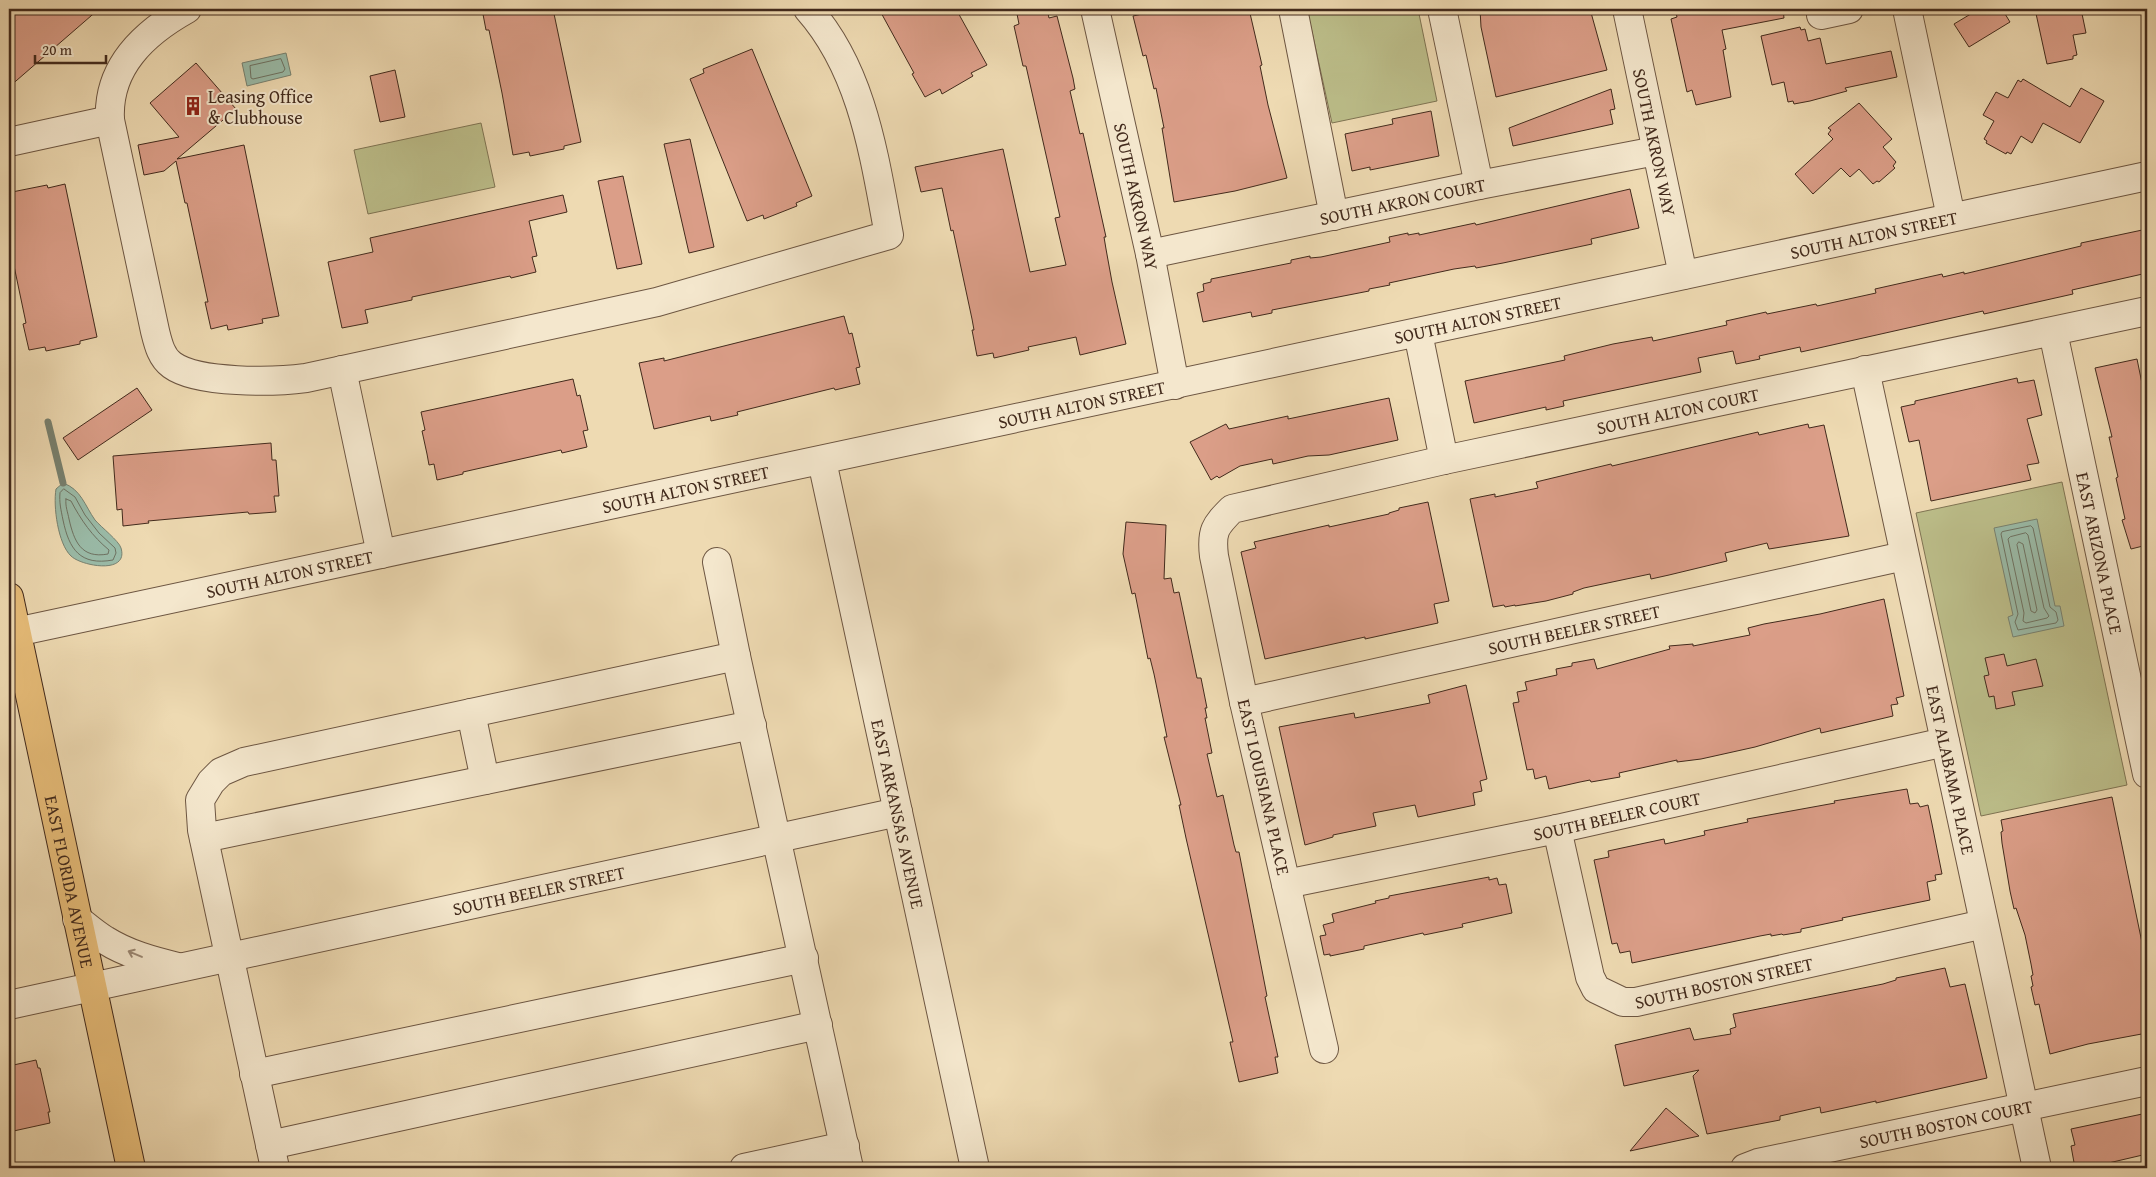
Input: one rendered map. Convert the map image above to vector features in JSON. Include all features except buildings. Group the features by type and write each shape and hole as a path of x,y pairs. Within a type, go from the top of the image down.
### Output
{"main road":[{"name":"EAST FLORIDA AVENUE","path":"9,596 11,634 77,919 131,1168"}],"street":[{"path":"187,9 157,29 129,56 112,88 110,120 155,331 165,359 173,366 186,372 210,377 254,381 289,380 342,370 657,302 889,235 875,160 864,116 853,83 828,34 808,9"},
{"name":"SOUTH AKRON WAY","path":"1095,9 1150,254 1175,385"},
{"path":"1293,9 1334,216"},
{"path":"1442,9 1479,185"},
{"name":"SOUTH AKRON WAY","path":"1628,9 1683,275"},
{"path":"1821,15 1849,9"},
{"path":"1907,9 1951,217"},
{"path":"9,142 110,120"},
{"name":"SOUTH AKRON COURT","path":"1150,254 1479,185 1656,151"},
{"name":"SOUTH ALTON STREET","path":"11,634 2147,176"},
{"name":"SOUTH ALTON COURT","path":"1216,525 1232,508 1444,460 2147,311"},
{"name":"EAST ARIZONA PLACE","path":"2053,332 2147,774"},
{"path":"1418,333 1444,460"},
{"path":"342,370 381,554"},
{"name":"EAST ALABAMA PLACE","path":"1865,370 2037,1168"},
{"name":"EAST ARKANSAS AVENUE","path":"822,460 975,1168"},
{"name":"EAST LOUISIANA PLACE","path":"1216,525 1212,539 1214,556 1244,702 1324,1049"},
{"name":"SOUTH BEELER STREET","path":"1244,702 1904,556"},
{"path":"717,562 736,656 778,838 847,1157 744,1168"},
{"path":"736,656 244,762 221,772 210,782 200,800 204,838 272,1157 818,1025"},
{"path":"471,713 485,780"},
{"path":"204,838 752,725"},
{"name":"SOUTH BEELER COURT","path":"1286,884 1556,828 1945,742"},
{"name":"SOUTH BEELER STREET","path":"9,1005 898,812"},
{"name":"SOUTH BOSTON STREET","path":"1556,828 1590,977 1596,989 1623,1002 1636,1002 1984,924"},
{"name":"SOUTH BEELER STREET","path":"77,919 105,940 126,950 148,960 182,968"},
{"path":"254,1074 804,958"},
{"name":"SOUTH BOSTON COURT","path":"1745,1168 1758,1163 2147,1081"}],"green space":[{"path":"1307,9 1418,9 1437,101 1332,123"},
{"path":"481,123 495,187 368,214 354,150"},
{"path":"2062,482 2127,785 1981,816 1916,513"}],"water":[{"path":"286,53 291,75 247,86 242,63"},
{"path":"63,483 74,489 82,498 95,520 120,545 122,557 118,562 103,566 84,563 76,560 66,550 60,534 55,505 56,489"},
{"path":"2037,519 2055,606 2060,606 2064,626 2013,637 2008,617 2013,615 1994,528"}],"waterway":[{"path":"48,422 63,483"}],"place":[{"name":"Leasing Office & Clubhouse","path":"193,106"}]}
